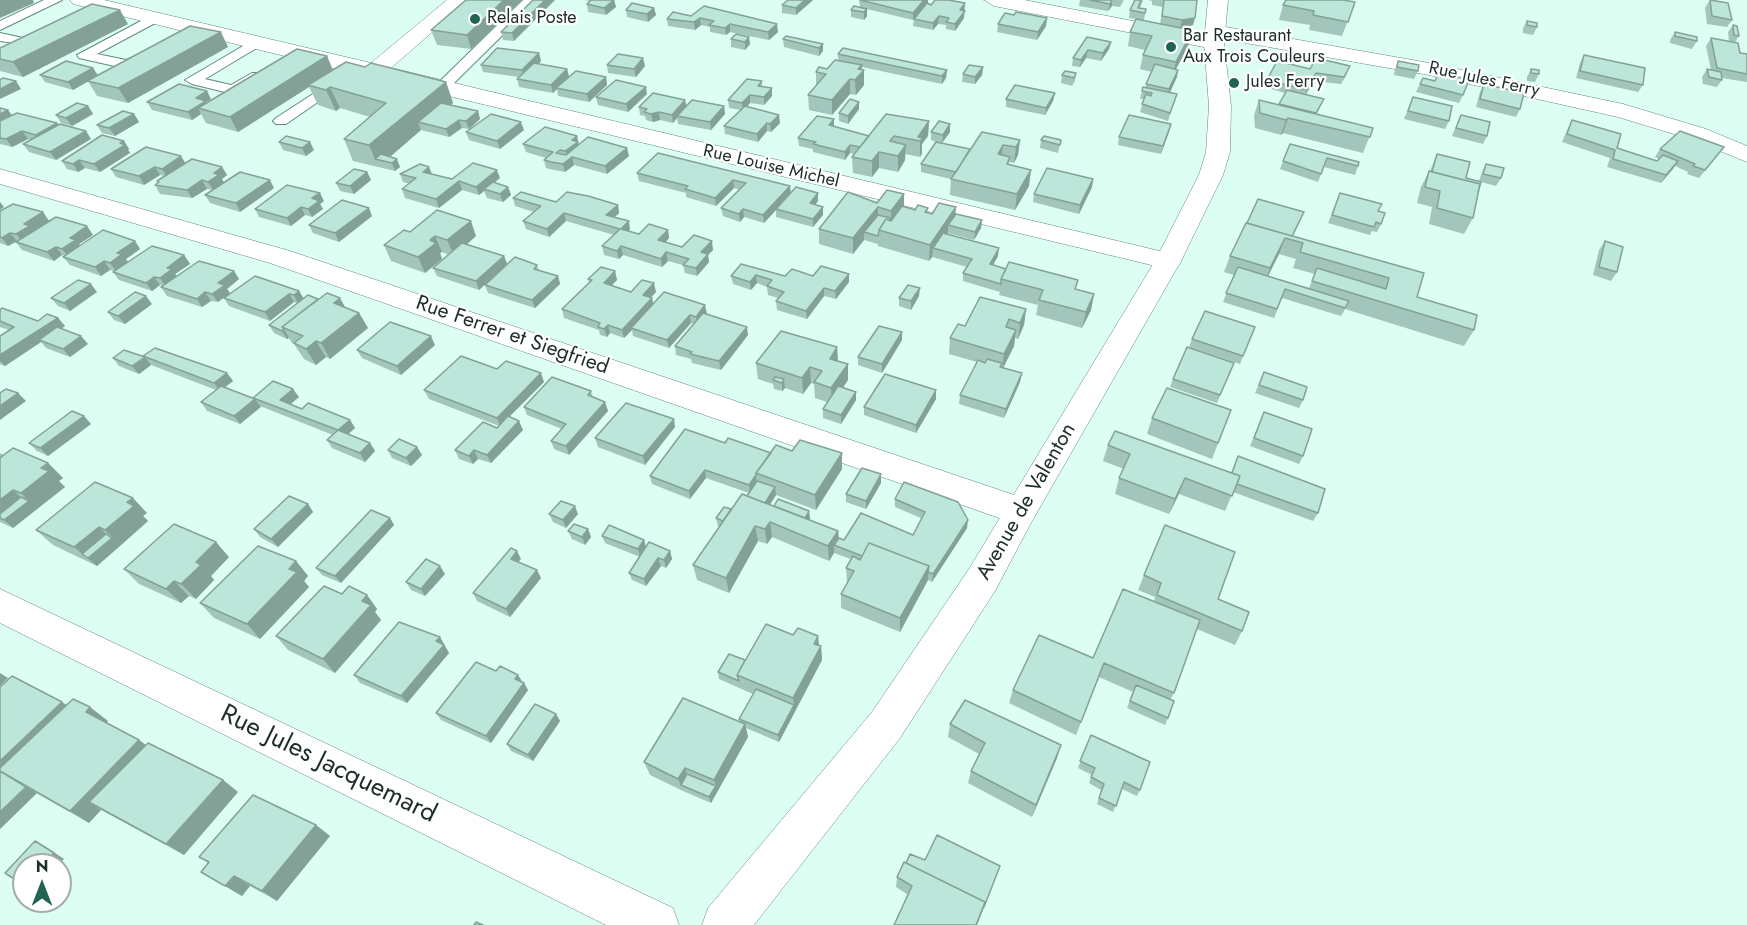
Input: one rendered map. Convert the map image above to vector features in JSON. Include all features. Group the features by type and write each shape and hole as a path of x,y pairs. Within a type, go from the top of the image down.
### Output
{"street":[{"path":"366,70 459,0"},
{"name":"Rue Jules Ferry","path":"994,0 1215,25 1429,69 1612,108 1698,134 1747,155"},
{"name":"Rue Louise Michel","path":"81,7 102,6 154,18 1168,261"},
{"name":"Avenue de Valenton","path":"725,925 886,725 982,580 1020,511 1168,261 1211,176 1218,152 1220,106 1215,25"},
{"name":"Rue Ferrer et Siegfried","path":"0,176 280,257 1020,511"},
{"name":"Rue Jules Jacquemard","path":"0,605 656,925"}],"lane":[{"path":"0,26 55,0"},
{"path":"440,88 531,0"},
{"path":"154,18 84,55 128,65 158,50"},
{"path":"0,37 24,42 53,29"},
{"path":"177,39 197,29"},
{"path":"255,43 192,80 233,90 295,53"},
{"path":"281,121 366,70"}],"building":[{"path":"466,0 504,0 467,35 431,30"},
{"path":"533,0 545,0 512,33 501,32"},
{"path":"591,0 614,0 604,8 587,4"},
{"path":"788,0 805,0 796,8 782,5"},
{"path":"860,0 924,0 913,13"},
{"path":"935,0 965,3 960,10 965,11 955,24 946,22 949,18 939,16 933,23 914,19 927,3 931,5"},
{"path":"1090,0 1112,0 1110,4"},
{"path":"1135,0 1141,0 1138,8 1146,9 1145,13 1130,10"},
{"path":"1164,0 1197,0 1195,18 1182,20 1162,16"},
{"path":"1286,0 1355,2 1348,22 1313,15 1314,11 1283,5"},
{"path":"1710,0 1728,3 1732,20 1712,16"},
{"path":"632,3 654,8 647,14 626,10"},
{"path":"92,4 120,10 13,62 0,59 0,48"},
{"path":"704,6 777,24 768,32 730,24 725,28 709,25 714,21 700,18 694,22 667,19 673,12 691,16"},
{"path":"854,6 867,9 864,12 851,10"},
{"path":"1016,12 1047,18 1038,32 998,24 1005,13 1014,15"},
{"path":"1136,19 1186,29 1191,33 1176,62 1143,55 1152,36 1130,32"},
{"path":"1527,21 1537,23 1537,27 1527,25"},
{"path":"1733,25 1737,26 1739,36 1734,35"},
{"path":"190,26 221,32 118,88 87,81"},
{"path":"1675,32 1697,37 1697,41 1675,36"},
{"path":"736,34 749,37 745,42 731,39"},
{"path":"786,36 823,44 819,48 783,39"},
{"path":"1087,37 1111,42 1103,53 1088,50 1081,60 1073,58"},
{"path":"1711,38 1738,43 1740,53 1747,54 1747,74 1717,68"},
{"path":"497,48 539,53 522,70 481,65"},
{"path":"843,48 947,70 942,76 838,54"},
{"path":"297,49 327,56 230,117 198,108"},
{"path":"618,54 643,58 634,69 607,65"},
{"path":"1584,55 1645,68 1643,85 1580,71"},
{"path":"1316,58 1350,66 1344,77 1316,73 1307,90 1267,80 1277,61 1310,69"},
{"path":"835,60 862,65 858,69 864,70 855,80 850,79 832,100 808,95 826,74 816,72 819,67 827,69"},
{"path":"66,61 93,68 68,82 40,75"},
{"path":"1398,61 1419,65 1418,71 1397,67"},
{"path":"346,62 365,67 371,63 446,82 369,145 344,139 386,103 330,87 326,90 308,85"},
{"path":"534,63 567,69 551,85 517,79"},
{"path":"1155,64 1178,70 1169,89 1146,84"},
{"path":"969,65 983,67 975,77 963,74"},
{"path":"1531,69 1539,70 1539,74 1531,73"},
{"path":"1707,69 1721,72 1722,80 1709,77"},
{"path":"576,71 606,77 587,94 556,88"},
{"path":"1065,71 1076,73 1074,78 1062,75"},
{"path":"1439,72 1469,80 1463,95 1420,84 1423,78 1435,81"},
{"path":"3,78 16,81 0,89 0,80"},
{"path":"747,79 762,81 758,86 772,88 764,97 750,95 742,103 728,100"},
{"path":"616,80 646,87 626,104 596,97"},
{"path":"179,84 207,91 196,98 206,101 188,112 147,102"},
{"path":"1484,84 1524,93 1520,109 1480,99"},
{"path":"1015,85 1055,93 1046,108 1006,99"},
{"path":"1143,87 1177,94 1170,113 1142,104 1146,94 1151,96 1152,93 1142,91"},
{"path":"1287,90 1324,99 1316,113 1279,104"},
{"path":"653,93 685,100 672,115 644,112 647,109 639,107"},
{"path":"1413,97 1452,106 1449,121 1408,111"},
{"path":"850,99 859,102 848,116 839,113"},
{"path":"692,100 724,106 710,122 677,116"},
{"path":"1259,100 1373,128 1370,137 1288,118 1286,120 1260,113"},
{"path":"77,103 88,106 66,118 56,115"},
{"path":"441,103 478,111 466,121 459,120 446,129 418,122"},
{"path":"745,106 779,115 757,134 724,126"},
{"path":"0,108 8,110 0,114"},
{"path":"123,111 134,114 109,128 97,125"},
{"path":"17,113 57,123 36,135 22,131 6,139 0,138 0,121"},
{"path":"491,114 521,122 497,141 466,132"},
{"path":"886,114 929,121 918,137 923,138 920,141 894,136 890,141 906,145 898,156 879,152 872,161 852,157"},
{"path":"1129,115 1171,124 1163,146 1119,137"},
{"path":"1461,115 1490,122 1487,136 1456,128"},
{"path":"817,116 834,119 829,125 869,136 860,147 850,145 845,152 798,138"},
{"path":"1572,120 1621,134 1617,148 1657,161 1663,155 1678,161 1666,175 1613,159 1615,150 1567,134"},
{"path":"939,121 950,124 943,135 931,132"},
{"path":"60,124 86,131 50,152 23,144"},
{"path":"545,127 577,136 572,140 578,142 565,151 560,150 556,153 566,155 588,137 627,148 605,166 572,157 563,164 551,162 544,160 553,152 523,144"},
{"path":"1680,131 1724,147 1705,170 1693,166 1695,164 1660,149"},
{"path":"982,132 1020,140 1016,147 1003,145 998,154 1010,157 1007,164 1031,170 1017,194 951,179"},
{"path":"102,135 124,141 120,143 125,145 94,164 79,160 73,164 62,161"},
{"path":"286,136 310,142 302,148 279,142"},
{"path":"1044,136 1061,140 1060,145 1041,140"},
{"path":"936,142 970,149 956,172 921,164"},
{"path":"1290,144 1359,162 1358,166 1327,158 1321,174 1283,161"},
{"path":"146,147 181,156 162,169 155,167 139,176 111,169"},
{"path":"658,153 790,186 763,215 743,209 739,214 721,208 746,183 733,180 715,198 685,189 688,186 637,173"},
{"path":"381,154 397,159 392,163 375,159"},
{"path":"1437,154 1470,162 1466,178 1481,182 1478,192 1480,184 1432,172"},
{"path":"192,159 222,167 214,173 219,175 208,182 202,180 187,190 155,185 159,182 157,181"},
{"path":"473,163 497,170 476,187 459,181 436,199 402,189 416,178 400,174 420,164 429,167 423,172 452,179"},
{"path":"1486,164 1504,168 1501,178 1483,174"},
{"path":"1047,168 1093,179 1080,205 1034,194"},
{"path":"354,169 367,172 350,186 336,183"},
{"path":"1429,171 1480,184 1473,218 1437,208 1440,191 1425,187"},
{"path":"240,172 270,180 236,203 205,195"},
{"path":"493,182 508,187 500,194 484,189"},
{"path":"287,185 320,193 312,198 319,201 308,209 301,207 287,218 255,209"},
{"path":"796,187 818,193 810,203 823,207 813,219 776,209"},
{"path":"887,190 904,194 891,211 878,207 853,238 819,229 848,192 877,203"},
{"path":"521,192 556,202 567,192 618,205 606,215 629,221 621,229 639,234 649,224 668,230 658,240 682,247 694,235 712,241 701,252 708,254 696,268 683,265 689,259 666,252 661,259 621,246 617,251 602,246 620,229 564,213 547,229 523,221 541,206 513,198"},
{"path":"1340,193 1382,204 1378,211 1385,213 1381,224 1376,222 1374,227 1332,215"},
{"path":"1258,199 1304,212 1292,236 1247,223"},
{"path":"342,200 369,208 335,233 309,225"},
{"path":"939,203 956,207 930,245 879,230 886,219 891,221 902,206 915,210 918,205 928,208 925,212 932,214"},
{"path":"13,204 43,212 24,224 30,226 16,234 10,233 2,238 0,237 0,211"},
{"path":"437,210 471,221 447,240 435,236 430,240 436,243 418,257 384,245 404,230 410,232"},
{"path":"956,214 982,220 975,232 948,225"},
{"path":"878,215 891,218 886,219 878,236 864,232"},
{"path":"56,217 87,226 70,238 76,240 62,249 56,247 47,252 16,242"},
{"path":"1246,223 1424,273 1417,297 1477,315 1474,330 1312,281 1317,268 1386,289 1389,278 1300,252 1303,243 1285,238 1270,268 1230,256"},
{"path":"103,230 135,241 117,253 122,254 110,263 104,261 95,267 63,257"},
{"path":"943,233 999,248 990,264 1006,269 1001,284 963,273 972,259 933,248"},
{"path":"1605,241 1623,247 1617,272 1599,267"},
{"path":"462,243 504,256 476,281 433,268"},
{"path":"152,246 184,255 167,268 172,269 160,278 154,277 146,283 113,272"},
{"path":"515,257 537,265 534,269 558,276 532,300 485,285"},
{"path":"199,261 234,271 218,283 225,285 212,294 205,292 197,299 161,287"},
{"path":"1009,262 1078,280 1075,289 1094,294 1086,312 1039,300 1043,290 1001,279"},
{"path":"741,264 785,276 792,269 813,276 821,266 849,274 835,291 824,288 806,311 776,301 784,292 767,286 772,280 756,275 750,282 731,276"},
{"path":"601,267 615,271 604,283 631,292 642,280 654,283 643,295 652,298 622,330 608,325 604,329 598,327 600,323 562,309 592,280 588,279"},
{"path":"1238,267 1349,301 1345,308 1285,289 1277,309 1226,293"},
{"path":"255,276 299,291 294,295 289,294 265,312 224,298"},
{"path":"78,280 91,284 64,303 51,298"},
{"path":"908,285 920,288 911,301 899,298"},
{"path":"135,292 146,296 118,316 108,312"},
{"path":"664,292 705,305 696,317 690,315 667,340 631,328"},
{"path":"327,293 340,298 334,303 359,313 321,343 316,341 306,349 294,343 303,336 282,327"},
{"path":"308,295 318,299 282,327 284,329 282,331 269,325"},
{"path":"980,297 1026,309 1020,323 1009,319 1006,327 1016,330 1004,354 950,338 958,324 965,326"},
{"path":"2,308 38,321 47,314 58,318 0,355 0,336 14,327 0,321"},
{"path":"1205,311 1255,327 1243,356 1192,339"},
{"path":"703,313 747,327 719,361 690,354 692,352 675,346"},
{"path":"390,322 431,336 397,366 357,350"},
{"path":"879,326 902,332 882,364 858,357"},
{"path":"57,327 81,336 63,349 39,340"},
{"path":"781,331 837,347 830,359 848,364 831,388 814,382 822,371 810,367 802,378 756,363"},
{"path":"1187,347 1234,363 1220,395 1173,379"},
{"path":"155,348 227,373 214,383 143,356"},
{"path":"124,350 145,357 132,366 113,358"},
{"path":"461,356 497,369 506,361 541,373 497,418 424,390"},
{"path":"987,359 1002,363 1000,367 1022,373 1006,409 960,395 978,360 985,363"},
{"path":"1264,372 1307,387 1303,400 1259,385"},
{"path":"885,374 936,390 916,425 864,407"},
{"path":"552,377 591,391 588,395 605,402 566,446 551,441 566,424 524,407"},
{"path":"775,377 784,379 782,383 773,380"},
{"path":"273,381 293,389 280,400 302,409 308,403 350,420 338,430 253,398"},
{"path":"221,386 255,399 234,416 201,402"},
{"path":"838,386 856,392 841,415 823,409"},
{"path":"1167,388 1231,410 1218,443 1152,418"},
{"path":"6,389 18,393 0,406 0,393"},
{"path":"626,403 674,419 643,456 595,438"},
{"path":"72,411 84,416 40,448 29,443"},
{"path":"1264,412 1312,429 1303,456 1254,438"},
{"path":"508,416 519,421 487,455 474,450 469,456 455,450 483,422 497,428"},
{"path":"685,429 725,443 728,438 771,453 749,485 705,470 689,491 650,476"},
{"path":"338,430 370,443 360,453 327,440"},
{"path":"1115,431 1240,476 1232,496 1185,478 1175,499 1119,478 1130,454 1108,445"},
{"path":"399,439 417,447 406,458 388,450"},
{"path":"800,440 842,453 815,495 756,473 776,445 792,451"},
{"path":"13,448 48,463 41,468 49,471 21,493 13,490 0,500 0,458"},
{"path":"1238,456 1325,489 1318,513 1237,484 1240,476 1232,473"},
{"path":"862,468 881,474 866,501 846,494"},
{"path":"757,481 775,487 765,503 747,496"},
{"path":"95,482 133,498 127,502 134,506 105,530 99,527 74,547 36,530"},
{"path":"904,482 958,502 968,520 933,574 928,572 929,566 869,543 862,556 834,545 839,538 844,540 861,513 913,535 925,512 895,499"},
{"path":"742,494 838,531 828,546 770,522 765,529 755,526 726,578 693,565"},
{"path":"289,496 308,504 271,539 254,529"},
{"path":"21,497 29,501 4,520 0,518 0,514"},
{"path":"778,499 809,511 805,518 774,506"},
{"path":"561,501 575,506 563,520 549,514"},
{"path":"724,507 731,509 723,521 716,518"},
{"path":"371,510 390,518 335,576 316,568"},
{"path":"174,524 216,542 196,562 201,565 181,584 174,581 166,589 124,569"},
{"path":"574,524 588,529 582,537 568,531"},
{"path":"609,525 644,540 638,549 602,536"},
{"path":"1165,525 1235,552 1218,599 1249,612 1242,631 1157,595 1161,583 1144,575"},
{"path":"106,534 112,538 88,558 82,554"},
{"path":"649,542 670,551 664,560 658,558 644,579 629,573"},
{"path":"869,543 929,566 900,618 841,594 854,571 846,568 853,556 860,560"},
{"path":"258,546 296,561 289,569 297,572 247,624 200,603"},
{"path":"511,548 517,551 511,559 537,570 506,609 473,593"},
{"path":"426,559 440,566 421,589 406,582"},
{"path":"324,586 342,594 349,586 367,595 362,601 371,605 323,659 276,636"},
{"path":"1123,589 1200,620 1174,693 1104,663 1081,722 1013,690 1039,635 1093,658"},
{"path":"399,622 440,637 436,641 444,645 401,696 354,675"},
{"path":"766,624 793,635 798,628 818,636 814,644 821,646 793,698 737,675"},
{"path":"729,654 745,660 737,675 739,681 718,672"},
{"path":"476,662 496,671 500,666 518,675 515,679 524,683 486,736 436,713"},
{"path":"12,676 62,702 0,761 0,687"},
{"path":"1136,685 1174,701 1168,718 1130,701"},
{"path":"756,689 794,705 778,735 739,719"},
{"path":"683,698 745,724 714,780 685,768 678,779 644,762"},
{"path":"73,699 90,707 86,712 139,740 70,811 0,771 0,768"},
{"path":"965,700 1061,745 1036,805 971,771 985,743 950,724"},
{"path":"535,704 556,714 528,755 507,744"},
{"path":"1091,735 1150,762 1140,790 1124,782 1116,806 1099,798 1104,784 1091,777 1095,768 1080,761"},
{"path":"148,743 223,780 166,844 89,802"},
{"path":"0,771 26,787 0,812"},
{"path":"687,774 716,786 709,797 681,785"},
{"path":"253,795 316,825 262,891 234,876 225,886 201,872 209,862 199,857"},
{"path":"937,835 1000,866 984,907 985,902 906,863 910,854 925,860"},
{"path":"35,841 54,853 24,853"},
{"path":"904,862 985,902 976,925 894,925 912,886 897,877"},
{"path":"12,866 12,878 5,873"}],"place":[{"name":"Relais Poste","path":"475,19"},
{"name":"Bar Restaurant Aux Trois Couleurs","path":"1171,47"},
{"name":"Jules Ferry","path":"1234,83"}]}
